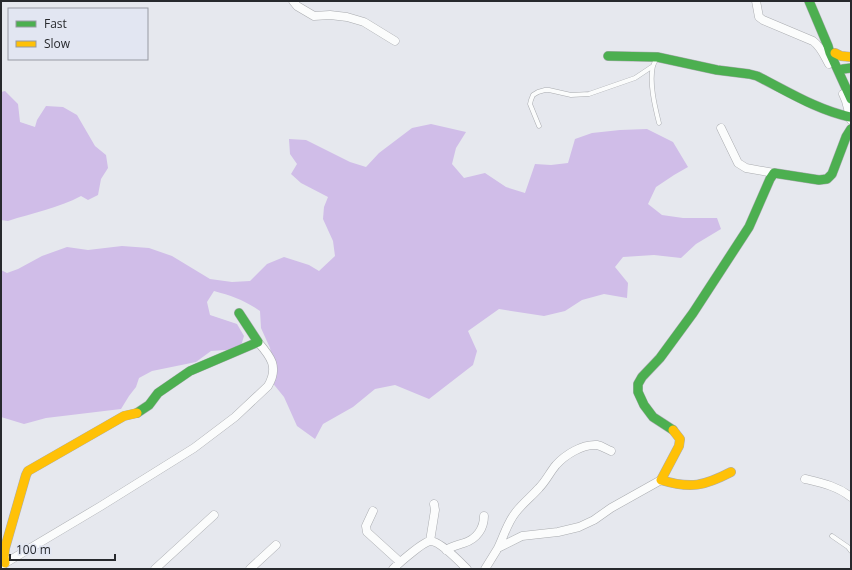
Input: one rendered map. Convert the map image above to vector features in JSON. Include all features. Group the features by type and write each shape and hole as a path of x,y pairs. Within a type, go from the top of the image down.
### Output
{"street":[{"path":"293,1 297,6 314,16 330,15 347,17 364,22 395,41"},
{"path":"756,1 759,17 763,20 813,41 820,46 846,101 851,119"},
{"path":"809,1 851,99"},
{"path":"833,55 851,58"},
{"path":"833,55 845,68"},
{"path":"608,56 657,57 717,70 757,76 818,107 851,119"},
{"path":"851,58 845,62 845,68 851,86"},
{"path":"721,128 738,163 746,168 819,180 826,180 830,178 846,137 851,129"},
{"path":"498,548 522,536 558,532 578,527 594,520 611,508 661,480 680,446 680,439 674,431 653,416 644,405 638,392 638,384 642,377 660,358 693,313 749,227 774,173"},
{"path":"3,564 101,506 194,448 235,417 268,386 273,372 273,364 270,357 238,313"},
{"path":"3,564 5,548 28,471 124,416 141,410 149,405 158,393 190,371 258,342"},
{"path":"485,569 498,548 507,527 516,512 540,487 561,459 587,446 599,446 611,451"},
{"path":"661,480 687,486 713,482 731,472"},
{"path":"805,479 827,484 845,492 851,497"},
{"path":"430,541 434,504"},
{"path":"373,511 366,526 367,532 400,562"},
{"path":"155,569 214,515"},
{"path":"446,550 474,538 484,522 484,516"},
{"path":"393,569 400,562 430,541 436,542 467,569"},
{"path":"250,569 276,545"}],"lane":[{"path":"657,57 653,66 652,79 658,123"},
{"path":"539,126 530,104 533,95 538,92 549,90 571,94 589,94 635,78 653,66"},
{"path":"832,536 848,547 851,551"}],"shaded area":[{"path":"5,91 18,104 20,122 35,127 37,120 46,106 63,107 77,115 95,146 106,155 108,168 101,179 98,195 88,200 81,196 64,204 45,210 8,221 1,220 1,92"},
{"path":"431,124 466,132 456,148 452,164 464,178 485,173 506,187 525,193 535,164 551,165 568,163 575,139 592,133 647,129 673,142 688,167 656,187 648,204 662,215 683,218 717,218 721,229 696,244 681,258 654,255 623,257 615,267 628,283 627,298 604,294 582,300 565,311 544,316 499,309 468,331 477,351 473,365 429,399 395,385 375,389 353,407 323,424 315,439 297,426 284,397 271,381 273,363 270,348 261,328 260,311 238,299 214,291 207,302 210,315 237,324 244,336 240,349 211,351 196,362 152,371 139,378 136,387 121,409 46,418 24,424 1,417 1,270 7,273 18,269 42,256 67,247 88,250 122,246 149,248 172,256 210,279 232,282 250,281 267,264 284,257 309,265 319,271 335,256 333,241 323,219 324,207 328,197 301,183 291,174 297,164 290,154 289,139 306,140 350,162 366,167 379,153 412,128"}],"traffic: fast":[{"path":"809,1 851,99"},
{"path":"608,56 657,57 717,70 757,76 814,105 850,117"},
{"path":"843,69 851,68"},
{"path":"673,430 653,417 644,405 638,392 638,384 642,377 660,358 693,313 749,227 774,173 819,180 827,179 832,174 846,137 851,129"},
{"path":"137,413 149,405 158,393 190,371 258,342 239,313"}],"traffic: slow":[{"path":"835,53 841,56 851,57"},
{"path":"5,563 5,548 28,471 124,416 137,413"},
{"path":"673,430 680,439 679,446 661,480 681,485 697,485 731,472"}]}
